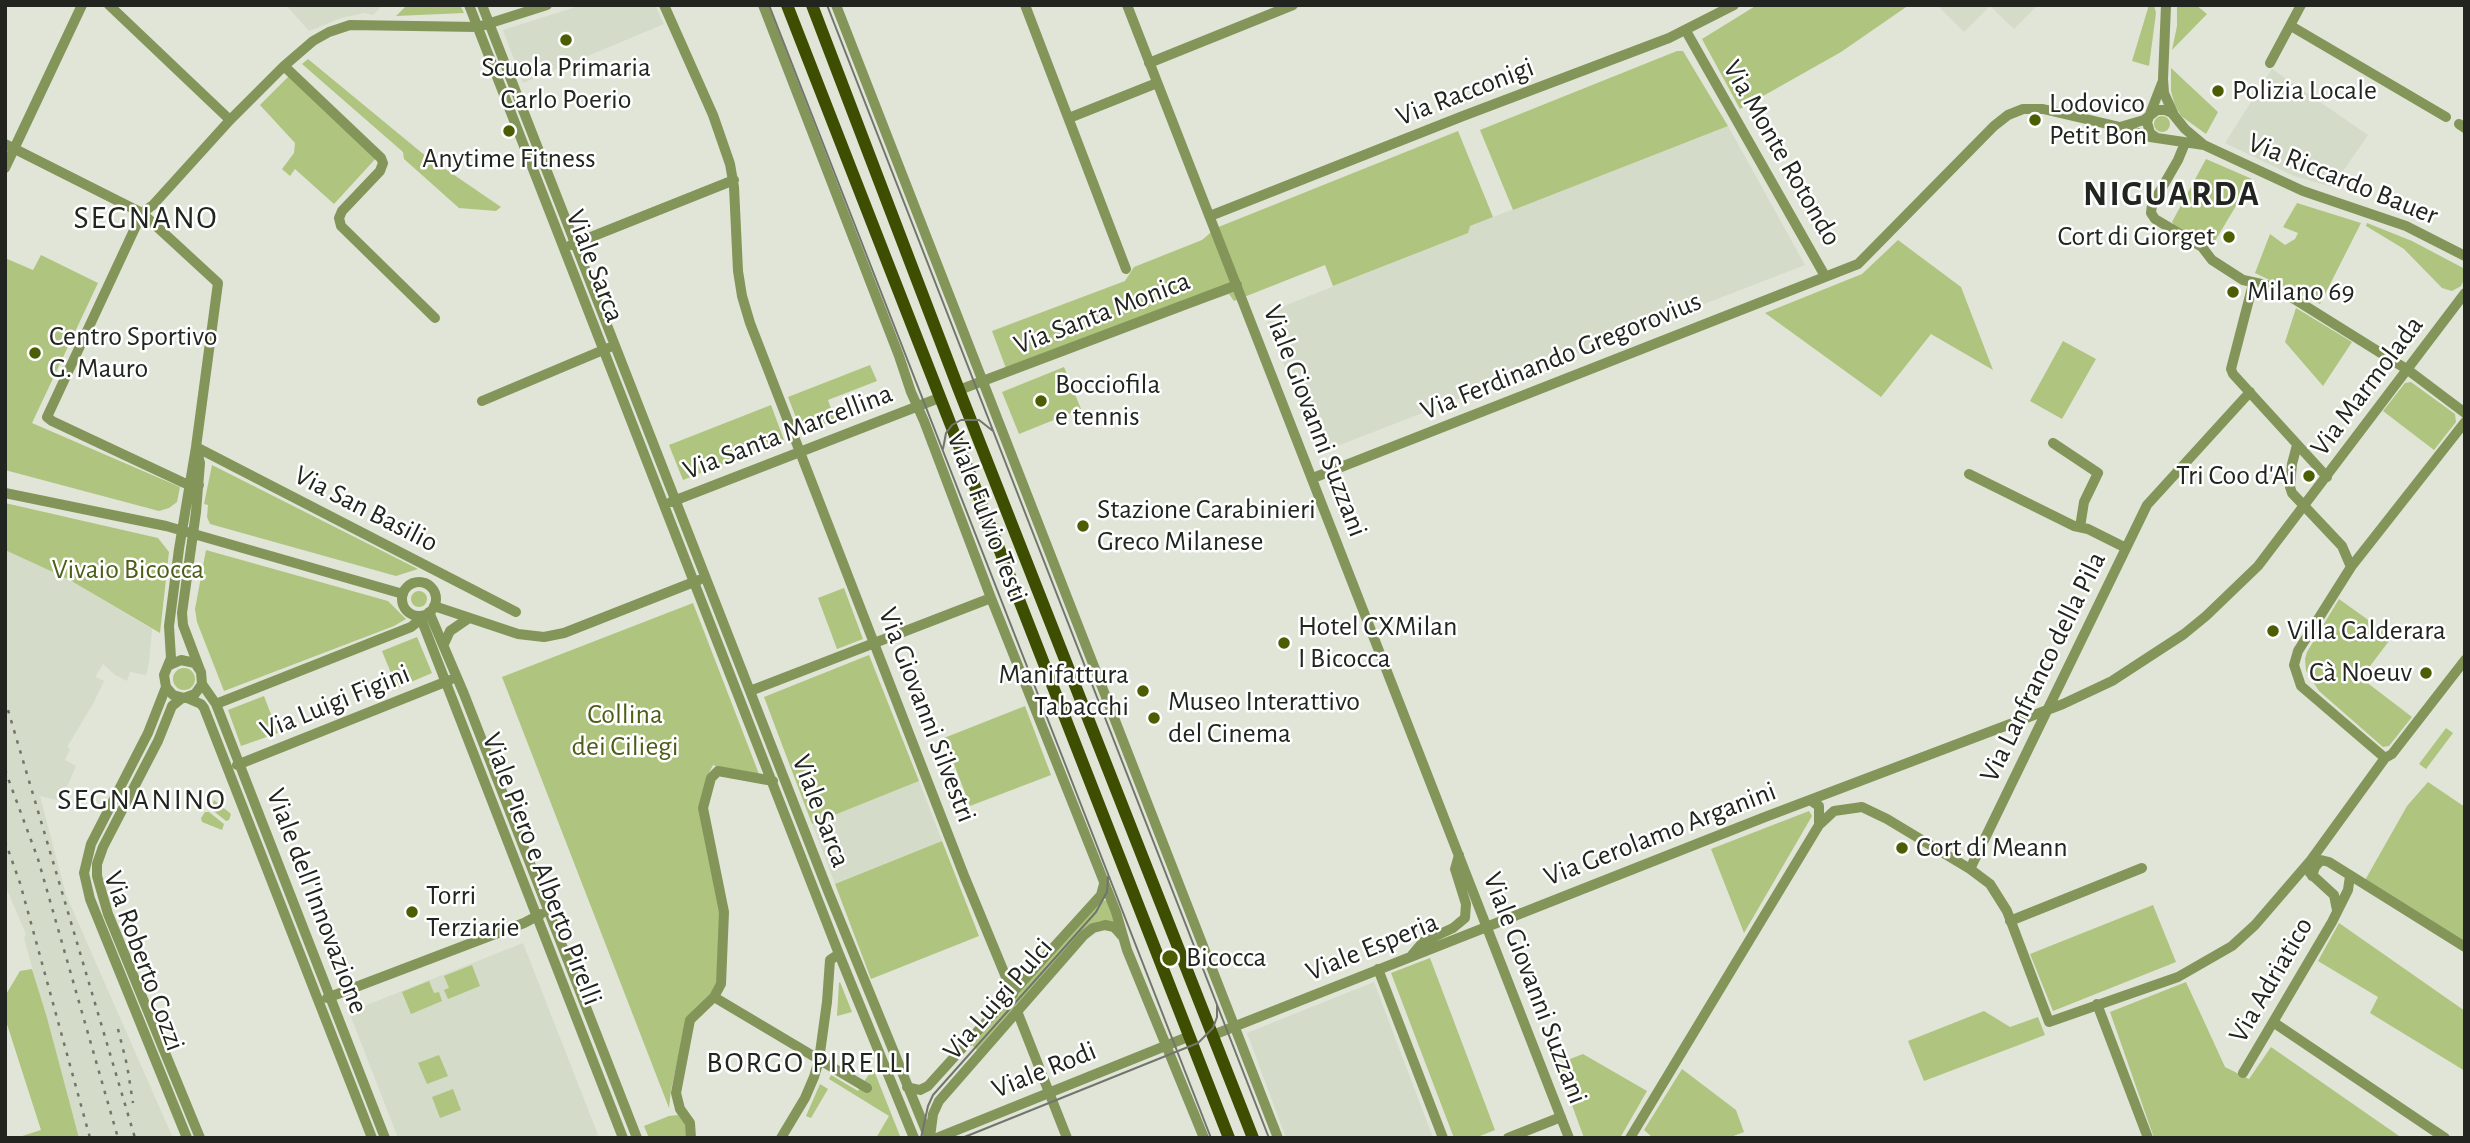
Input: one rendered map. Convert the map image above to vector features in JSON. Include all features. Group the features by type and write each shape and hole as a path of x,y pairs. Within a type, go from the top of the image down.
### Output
{"main road":[{"name":"Viale Fulvio Testi","path":"787,5 1229,1138"},
{"name":"Viale Fulvio Testi","path":"812,5 959,390 1253,1138"},
{"path":"939,398 959,390"},
{"path":"1190,1036 1213,1035"}],"street":[{"path":"5,168 10,146 82,5"},
{"path":"109,5 230,120"},
{"name":"Viale Sarca","path":"469,5 839,954 914,1138"},
{"name":"Viale Sarca","path":"482,5 837,914 930,1138"},
{"path":"194,485 52,421 47,416 142,213 153,205 230,120 284,66 328,32 350,25 478,27 547,5"},
{"name":"Via Giovanni Silvestri","path":"664,5 725,146 733,180 742,296 753,331 965,878 1013,994"},
{"name":"Viale Fulvio Testi","path":"763,5 917,407 1116,912 1124,939 1204,1138"},
{"name":"Viale Fulvio Testi","path":"836,5 1278,1138"},
{"path":"1025,5 1126,269"},
{"name":"Viale Giovanni Suzzani","path":"1127,5 1569,1138"},
{"path":"1149,62 1293,5"},
{"name":"Via Racconigi","path":"1210,216 1686,31 1734,5"},
{"path":"2166,5 2164,93 2175,116 2185,129 2204,145"},
{"path":"2270,63 2301,5"},
{"path":"2291,26 2446,117"},
{"name":"Via Monte Rotondo","path":"1686,31 1825,276 1863,260 1989,131 2008,115 2022,109 2037,108 2160,139 2204,145"},
{"path":"284,66 379,154 383,163 380,171 342,211 339,218 341,226 435,318"},
{"path":"2163,79 2148,129 2160,139 2170,137 2175,131 2175,116"},
{"path":"1069,118 1157,83"},
{"path":"2120,127 2144,120 2162,109 2175,116"},
{"path":"2185,143 2151,209 2153,216 2202,247 2214,262 2253,284 2274,287 2408,370 2465,413"},
{"name":"Via Riccardo Bauer","path":"2204,145 2303,191 2406,226 2465,256"},
{"path":"10,146 142,213"},
{"path":"564,248 733,180"},
{"name":"Via Roberto Cozzi","path":"142,213 218,284 196,447 194,534 183,608 183,625 201,670 202,684 197,692 172,706 158,741 103,847 97,864 97,876 108,914 200,1138"},
{"name":"Via Ferdinando Gregorovius","path":"1313,478 1825,276"},
{"path":"2253,284 2231,369 2327,477"},
{"name":"Via Santa Monica","path":"959,390 1237,285"},
{"name":"Via Marmolada","path":"2305,505 2465,293"},
{"path":"482,401 615,345"},
{"name":"Via Lanfranco della Pila","path":"1970,869 2147,505 2250,392"},
{"name":"Via Santa Marcellina","path":"676,500 939,398"},
{"path":"2385,758 2301,686 2294,665 2298,651 2351,567 2465,422"},
{"path":"2053,443 2098,473 2084,502 2080,527"},
{"path":"2297,445 2290,487 2292,493 2342,546 2351,567"},
{"name":"Via San Basilio","path":"196,447 516,612"},
{"path":"1969,474 2074,526 2126,548"},
{"name":"Via Roberto Cozzi","path":"187,1138 92,905 85,873 91,844 148,733 166,687 164,675 170,665 169,626 181,530 194,485"},
{"path":"5,493 181,530 403,594"},
{"path":"664,505 676,500"},
{"name":"Via Gerolamo Arganini","path":"1487,926 2112,681 2199,622 2258,566 2305,505"},
{"path":"216,704 411,627 425,613 469,618 524,636 544,638 564,633 706,578"},
{"name":"Viale Piero e Alberto Pirelli","path":"623,1138 445,682 425,613 435,594 427,585 412,584 403,594 405,608 425,613 444,644 634,1137"},
{"path":"750,691 991,597"},
{"path":"444,644 450,631 469,618"},
{"path":"169,626 183,625"},
{"path":"170,665 178,660 188,660 201,670"},
{"path":"1630,1138 1819,825 1834,811 1857,806 1887,819 1990,884 1999,896 2010,921 2049,1023 2178,977 2216,957 2255,925 2311,860 2385,758 2392,754 2465,660"},
{"name":"Via Luigi Figini","path":"229,768 457,677"},
{"name":"Viale dell'Innovazione","path":"202,684 216,704 385,1138"},
{"path":"166,687 173,695 184,698"},
{"name":"Viale dell'Innovazione","path":"184,698 201,704 204,708 372,1138"},
{"path":"691,1138 690,1123 680,1109 676,1093 690,1021 714,998 721,984 724,912 703,810 711,778 720,771 772,781"},
{"path":"1852,784 1857,806"},
{"name":"Via Gerolamo Arganini","path":"1810,800 1819,806 1819,825"},
{"path":"2323,844 2329,862 2465,947"},
{"name":"Viale Giovanni Suzzani","path":"1411,956 1423,942 1457,925 1466,914 1466,904 1455,869 1459,855"},
{"name":"Via Adriatico","path":"2311,860 2309,870 2312,876 2334,895 2339,897 2348,890"},
{"name":"Via Adriatico","path":"2312,876 2321,860 2329,862"},
{"path":"2010,921 2141,868"},
{"name":"Via Adriatico","path":"2297,877 2305,874 2312,876"},
{"name":"Via Adriatico","path":"2243,1073 2348,890 2350,876"},
{"name":"Via Luigi Pulci","path":"907,1087 918,1090 927,1087 1101,895 1104,883"},
{"path":"2348,890 2362,884"},
{"name":"Via Adriatico","path":"2334,895 2337,910"},
{"path":"319,1001 524,923 548,911"},
{"name":"Via Luigi Pulci","path":"930,1138 933,1114 939,1101 1090,930 1105,925 1111,926 1124,939"},
{"name":"Viale Esperia","path":"1235,1026 1487,926"},
{"path":"781,1138 805,1098 819,1060 830,960 839,954"},
{"path":"1378,969 1443,1138"},
{"path":"714,998 867,1088"},
{"path":"2097,1004 2148,1138"},
{"path":"1017,1011 1067,1138"},
{"path":"2273,1022 2445,1138"},
{"path":"1213,1035 1235,1026"},
{"path":"1168,1045 1190,1036"},
{"name":"Viale Rodi","path":"937,1138 1168,1045"},
{"path":"1508,1138 1561,1117"}],"shaded area":[{"path":"286,5 383,5 373,15 365,13 341,18 309,31"},
{"name":"Scuola Primaria Carlo Poerio","path":"582,5 655,5 664,24 523,83 503,30"},
{"path":"1937,5 2038,5 2014,29 1990,6 1964,32"},
{"path":"2272,69 2368,135 2332,187 2294,176 2225,143"},
{"path":"1728,126 1805,265 1319,453 1264,314 1467,233 1470,226"},
{"path":"5,550 68,579 152,629 146,675 130,672 127,681 103,664 95,677 104,681 67,747 70,749 65,760 76,766 61,801 40,796 66,895 173,1138 79,1138 24,938 26,934 5,885"},
{"path":"919,781 942,841 835,884 812,824"},
{"path":"523,943 598,1135 591,1138 398,1138 349,1012"},
{"path":"1374,982 1433,1138 1286,1138 1247,1033"}],"green space":[{"path":"407,5 460,5 464,13 396,16"},
{"path":"1757,5 1909,5 1841,52 1740,109 1702,39"},
{"path":"2149,5 2154,5 2156,13 2149,66 2132,61"},
{"path":"2177,5 2196,5 2207,14 2172,50 2177,26"},
{"path":"1677,51 1683,51 1728,126 1513,210 1480,130"},
{"path":"308,59 422,153 501,207 496,211 459,208 404,159 403,152 302,64"},
{"path":"2171,68 2218,112 2206,134 2181,116 2175,105 2171,91"},
{"path":"290,75 378,156 334,204 295,169 290,176 282,169 294,153 295,143 260,105"},
{"path":"2162,116 2168,118 2168,130 2162,132 2156,130 2154,124 2156,118"},
{"path":"1458,131 1493,217 1470,226 1468,233 1333,286 1325,265 1234,301 1229,294 1007,371 992,331 1125,281 1134,267 1202,240 1216,228"},
{"path":"2206,159 2252,179 2212,246 2176,228 2172,222"},
{"path":"2297,203 2361,223 2320,304 2255,273 2270,234 2285,245 2295,239 2298,233 2283,227"},
{"path":"2367,223 2412,241 2465,269 2461,286 2452,291 2442,288 2404,249 2366,226"},
{"path":"1898,240 1961,287 1993,370 1931,334 1881,397 1765,313 1862,274"},
{"name":"Centro Sportivo G. Mauro","path":"41,255 98,283 32,423 180,487 177,502 169,508 159,511 5,470 5,258 33,270"},
{"path":"2296,308 2352,342 2323,386 2285,342"},
{"path":"2063,341 2096,359 2062,419 2030,401"},
{"path":"870,365 877,381 828,400 835,420 802,433 788,397"},
{"name":"Bocciofila e tennis","path":"1064,367 1081,409 1019,434 1002,392"},
{"path":"2411,382 2455,414 2456,422 2434,450 2383,411 2405,383"},
{"path":"771,405 784,440 683,480 669,445"},
{"path":"212,465 418,569 396,576 210,524 207,517 208,505 204,504"},
{"name":"Vivaio Bicocca","path":"5,503 158,538 169,552 160,633 68,579 5,550"},
{"path":"206,550 388,601 406,619 224,691 197,622 195,609"},
{"path":"844,588 863,639 837,649 818,598"},
{"path":"416,591 422,591 427,599 425,605 416,607 411,602 411,596"},
{"path":"2339,599 2392,637 2361,678 2412,717 2389,746 2383,747 2319,691 2306,671 2307,652"},
{"name":"Collina dei Ciliegi","path":"693,603 759,774 713,765 709,773 700,811 719,901 720,946 716,989 687,1018 669,1108 502,677"},
{"path":"417,637 432,673 397,688 382,651"},
{"path":"869,655 919,781 812,824 764,697"},
{"path":"184,668 192,671 195,679 192,687 184,690 176,687 173,679 176,671"},
{"path":"264,696 278,733 241,746 228,710"},
{"path":"1025,706 1051,775 970,806 944,738"},
{"path":"2446,728 2453,733 2426,769 2419,764"},
{"path":"2428,782 2465,807 2465,943 2364,882 2407,806"},
{"path":"214,800 231,814 229,820 226,821 211,809"},
{"path":"1809,811 1812,816 1744,933 1711,849"},
{"path":"205,812 209,812 224,824 222,830 202,822 201,818"},
{"path":"942,841 979,936 871,979 835,884"},
{"path":"1108,900 1116,923 1099,921 1093,924 978,1051 972,1045 1100,901"},
{"path":"2153,905 2176,962 2053,1011 2030,954"},
{"path":"2339,923 2465,1011 2465,1071 2370,1013 2378,997 2318,961"},
{"path":"1430,958 1495,1130 1475,1138 1454,1138 1391,973"},
{"path":"472,965 480,986 448,999 444,990 449,988 444,976"},
{"path":"32,969 79,1138 16,1138 41,1130 5,1018 5,996 20,971"},
{"path":"429,981 434,993 439,992 442,1001 411,1014 402,992"},
{"path":"2186,982 2225,1067 2249,1079 2271,1047 2402,1138 2154,1138 2110,1012"},
{"path":"839,983 852,1012 837,1016"},
{"path":"1984,1011 2010,1027 2038,1017 2045,1035 1924,1081 1908,1041"},
{"path":"1583,1054 1647,1091 1620,1138 1584,1138 1557,1064"},
{"path":"439,1055 448,1076 427,1084 418,1063"},
{"path":"873,1068 900,1136 897,1138 876,1138 889,1116 829,1079 831,1075 858,1091"},
{"path":"1682,1069 1736,1110 1744,1132 1728,1138 1653,1138 1644,1130"},
{"path":"820,1084 828,1089 811,1118 806,1116"},
{"path":"453,1089 461,1110 440,1118 432,1097"},
{"path":"678,1115 686,1124 687,1138 649,1138 644,1126"}],"tram line":[{"path":"769,5 1211,1138"},
{"path":"827,5 1269,1138"},
{"path":"943,449 946,433 952,425 961,420 979,420 993,431"},
{"path":"921,1138 933,1095 1096,912 1107,892 1108,877"},
{"path":"962,1138 1198,1043 1213,1028 1217,1005"}],"railway":[{"path":"5,700 135,1138"},
{"path":"5,770 38,859 118,1138"},
{"path":"5,841 20,883 90,1138"},
{"path":"118,1029 133,1103"}],"place":[{"name":"Scuola Primaria Carlo Poerio","path":"566,40"},
{"name":"Polizia Locale","path":"2218,91"},
{"name":"Lodovico Petit Bon","path":"2035,120"},
{"name":"Anytime Fitness","path":"509,131"},
{"name":"Cort di Giorget","path":"2229,237"},
{"name":"Milano 69","path":"2233,292"},
{"name":"Centro Sportivo G. Mauro","path":"35,353"},
{"name":"Bocciofila e tennis","path":"1041,401"},
{"name":"Tri Coo d'Ai","path":"2309,476"},
{"name":"Stazione Carabinieri Greco Milanese","path":"1083,526"},
{"name":"Villa Calderara","path":"2273,631"},
{"name":"Hotel CXMilan I Bicocca","path":"1284,643"},
{"name":"Cà Noeuv","path":"2426,673"},
{"name":"Manifattura Tabacchi","path":"1143,691"},
{"name":"Museo Interattivo del Cinema","path":"1154,718"},
{"name":"Cort di Meann","path":"1902,848"},
{"name":"Torri Terziarie","path":"412,912"},
{"name":"Bicocca","path":"1170,958"}],"district":[{"name":"NIGUARDA","path":"2172,194"},
{"name":"SEGNANO","path":"146,218"},
{"name":"SEGNANINO","path":"142,800"},
{"name":"BORGO PIRELLI","path":"810,1063"}]}
